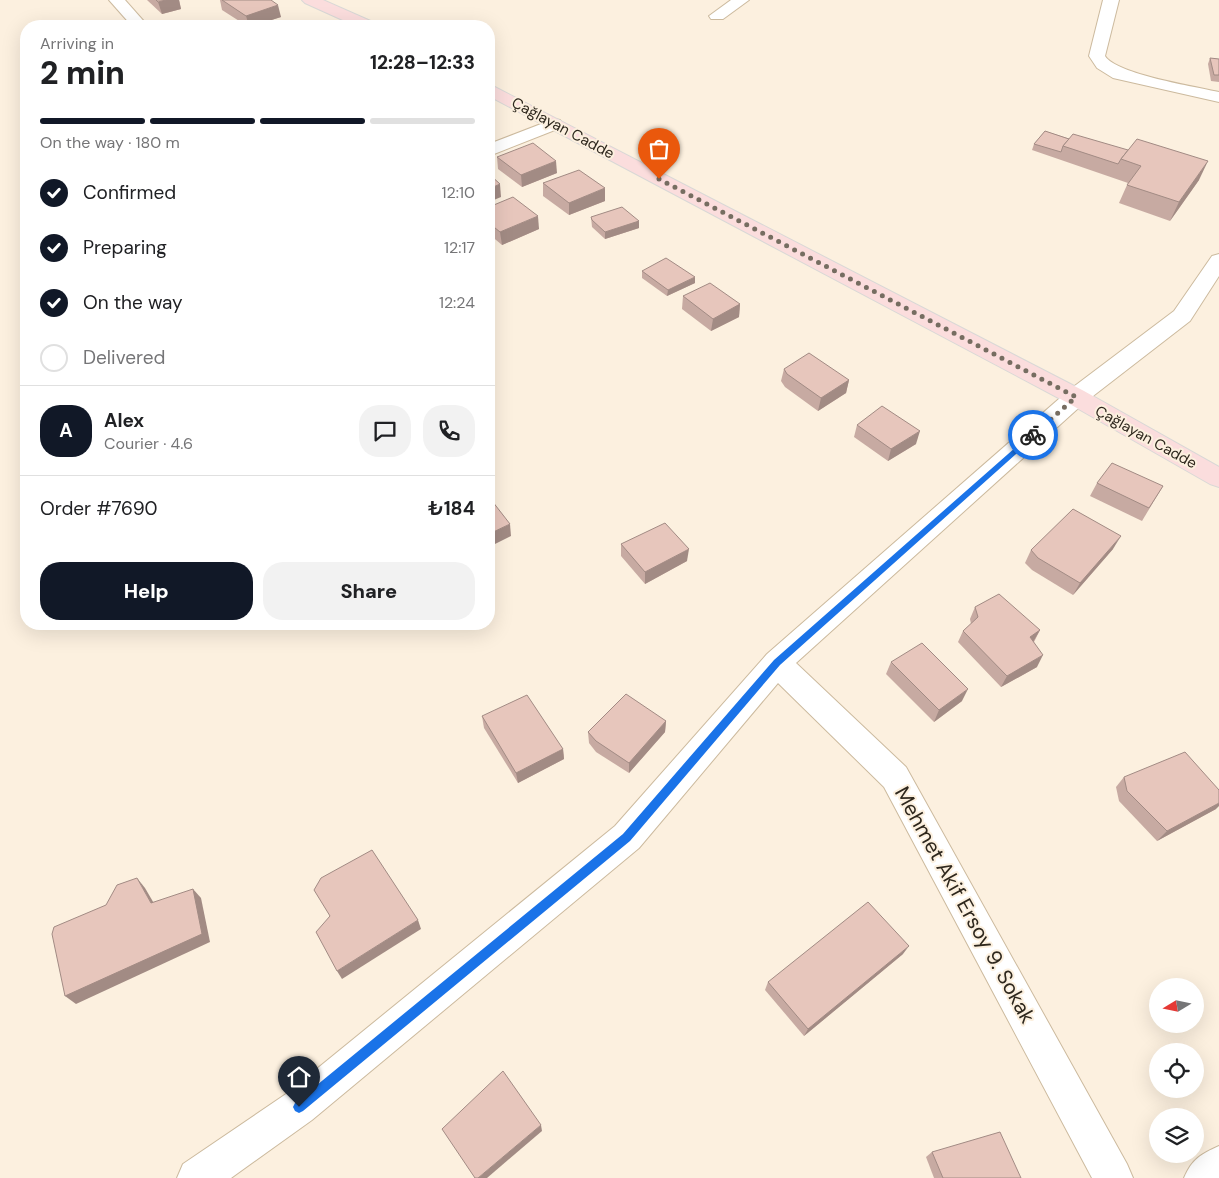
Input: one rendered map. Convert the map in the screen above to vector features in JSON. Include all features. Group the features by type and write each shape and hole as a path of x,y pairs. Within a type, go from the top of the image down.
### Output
{"main road":[{"path":"310,0 355,20"},
{"name":"Çağlayan Cadde","path":"495,93 1076,397 1219,478"}],"street":[{"path":"117,0 135,20"},
{"path":"717,16 740,0"},
{"path":"1111,0 1097,56 1100,63 1119,74 1219,98"},
{"path":"495,149 554,124"},
{"path":"197,1178 299,1107 627,838 777,663 1076,397 1182,316 1219,260"},
{"name":"Mehmet Akif Ersoy 9. Sokak","path":"777,663 895,777 1113,1178"},
{"path":"1204,1178 1219,1166"}],"building":[{"path":"222,0 271,0 278,5 246,16"},
{"path":"1210,58 1219,59 1219,75 1214,75"},
{"path":"1045,131 1069,139 1061,152 1034,144"},
{"path":"1073,134 1128,150 1118,164 1063,146"},
{"path":"1137,139 1208,161 1179,202 1127,185 1141,166 1121,159"},
{"path":"533,143 556,161 521,175 497,157"},
{"path":"579,170 605,188 569,203 543,183"},
{"path":"495,179 500,184 495,186"},
{"path":"513,197 538,216 500,232 495,228 495,204"},
{"path":"622,207 639,221 605,232 592,220 591,217"},
{"path":"666,258 695,277 668,290 642,271"},
{"path":"710,283 740,304 713,319 683,296"},
{"path":"809,353 849,380 821,398 787,374 784,369"},
{"path":"882,406 920,431 891,449 857,425"},
{"path":"1112,463 1163,486 1149,508 1097,483"},
{"path":"495,505 510,524 495,531"},
{"path":"1073,509 1121,536 1080,583 1038,558 1031,550"},
{"path":"665,523 689,549 645,572 621,544"},
{"path":"999,594 1040,630 1030,637 1043,655 1007,676 963,631 978,617 975,607"},
{"path":"922,643 968,689 939,710 891,662"},
{"path":"626,694 666,721 629,763 596,741 588,732"},
{"path":"527,695 563,749 516,773 482,716"},
{"path":"1185,752 1219,790 1219,803 1167,831 1127,791 1124,777"},
{"path":"372,850 418,920 337,971 316,932 330,916 314,890 321,878"},
{"path":"137,878 151,903 193,889 202,934 65,996 52,934 54,927 106,905 117,885"},
{"path":"868,902 909,946 808,1029 768,982"},
{"path":"503,1071 541,1125 478,1178 475,1178 442,1129"},
{"path":"1000,1132 1021,1178 943,1178 932,1152"}],"way so far":[{"path":"659,179 1076,397 1033,435"}],"route":[{"path":"299,1107 627,838 777,663 1033,435"}]}
